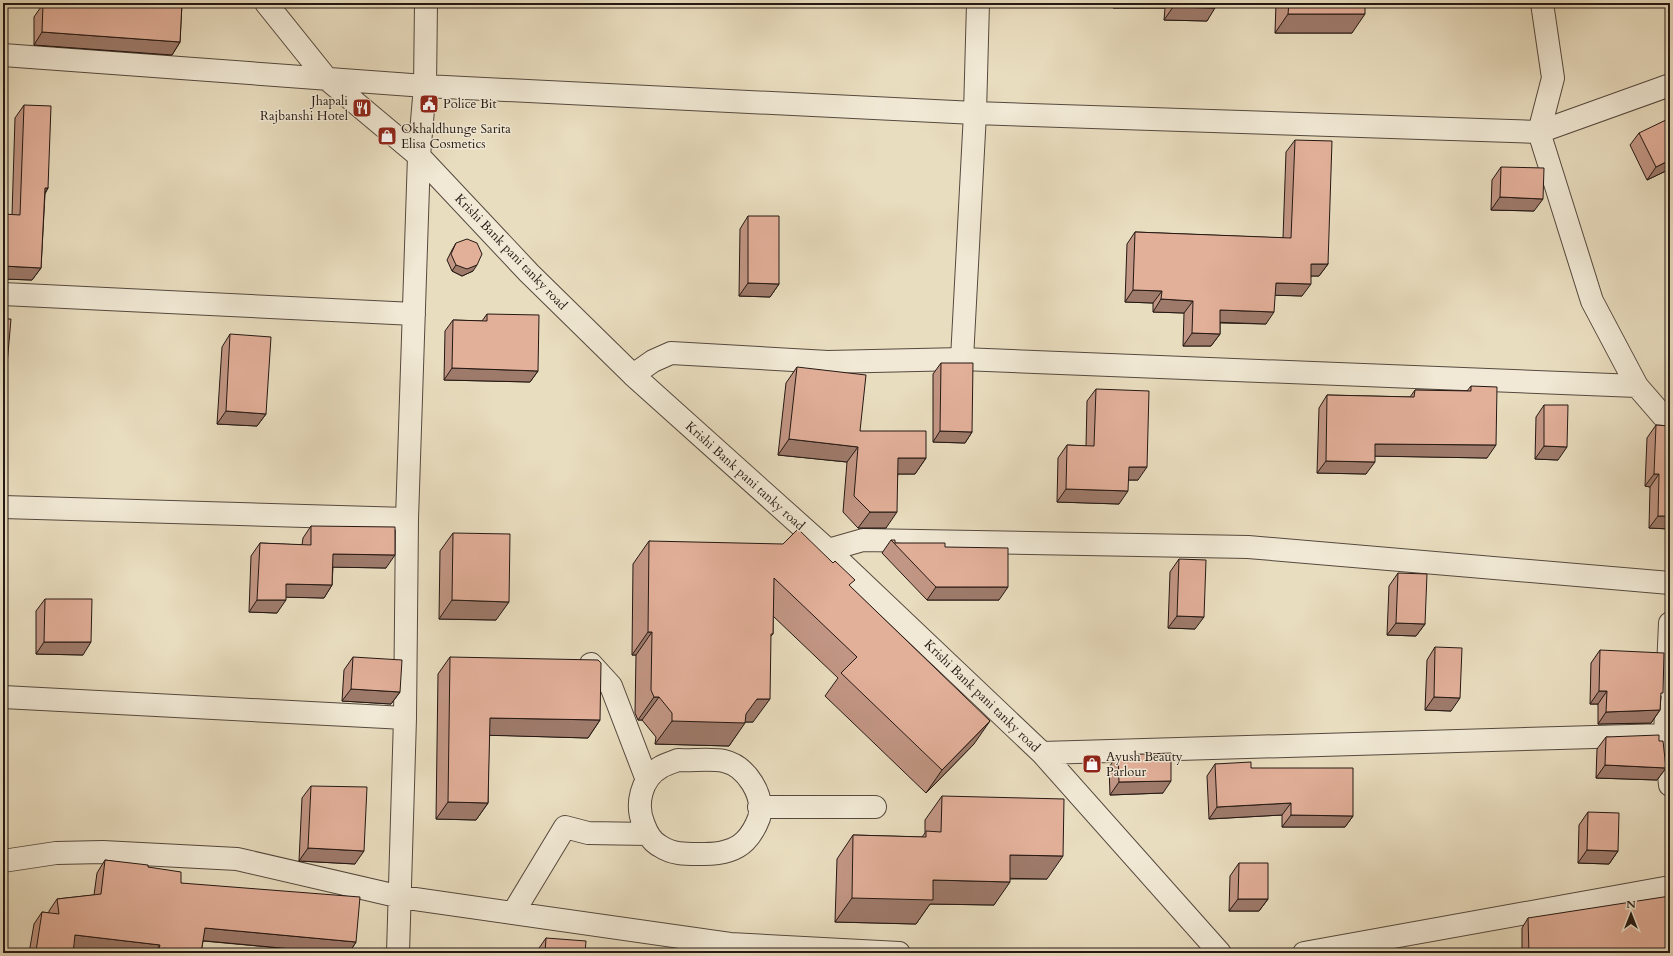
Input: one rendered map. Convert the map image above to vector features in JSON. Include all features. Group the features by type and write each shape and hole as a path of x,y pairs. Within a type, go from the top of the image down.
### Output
{"street":[{"name":"Krishi Bank pani tanky road","path":"266,3 327,79 419,156 529,273 633,375 828,550 1042,753 1220,953"},
{"path":"398,953 401,897 405,718 407,519 419,156 425,86 426,3"},
{"path":"962,359 975,112 978,3"},
{"path":"1542,3 1553,78 1539,132 1592,302 1637,386 1670,424"},
{"path":"3,54 425,86 975,112 1539,132 1670,85"},
{"path":"3,294 414,314"},
{"path":"633,375 653,361 671,353 828,362 962,359 1637,386"},
{"path":"3,507 407,519"},
{"path":"828,550 863,540 1248,547 1670,583"},
{"path":"1670,624 1665,735 1670,785"},
{"path":"591,664 612,686 647,780"},
{"path":"3,697 405,718"},
{"path":"1042,753 1665,735"},
{"path":"678,760 724,762 739,768 751,780 759,799 759,817 751,835 741,845 720,854 678,854 659,846 648,834 639,815 639,800 647,780 660,767 678,760"},
{"path":"759,806 875,807"},
{"path":"513,913 565,827 588,834 648,834"},
{"path":"3,861 56,853 103,852 237,859 401,897 730,944 899,953"},
{"path":"1304,953 1670,887"}],"building":[{"path":"182,3 180,42 42,32 43,4"},
{"path":"1173,3 1216,3 1215,8 1173,7"},
{"path":"1289,3 1365,3 1365,14 1288,14"},
{"path":"24,105 51,106 48,188 45,188 41,268 3,266 3,214 20,215"},
{"path":"1670,118 1670,160 1656,167 1639,133"},
{"path":"1295,140 1332,141 1328,264 1311,264 1311,284 1276,283 1274,312 1220,310 1220,334 1192,333 1193,301 1161,299 1162,291 1133,290 1135,232 1291,238"},
{"path":"1501,167 1544,168 1543,199 1500,197"},
{"path":"748,216 779,216 779,284 748,283"},
{"path":"467,239 477,243 482,254 477,265 467,269 456,265 451,254 456,243"},
{"path":"487,314 539,315 538,371 452,368 453,320 487,321"},
{"path":"3,319 11,319 5,388 3,388"},
{"path":"230,334 271,337 266,414 226,411"},
{"path":"941,363 973,363 972,432 940,431"},
{"path":"797,367 866,375 860,431 926,431 926,458 898,458 897,512 870,512 854,496 858,447 789,439"},
{"path":"1471,386 1497,387 1496,445 1375,444 1375,462 1326,461 1327,395 1414,397 1415,390 1471,391"},
{"path":"1096,389 1149,391 1147,467 1129,467 1128,491 1066,489 1067,445 1094,446"},
{"path":"1544,405 1568,405 1567,447 1544,446"},
{"path":"1656,425 1670,426 1670,516 1658,516 1659,474 1654,474"},
{"path":"311,526 395,527 395,555 333,554 332,585 286,584 286,600 257,600 260,543 311,545"},
{"path":"798,529 833,563 835,561 855,580 849,585 990,721 942,770 841,673 857,657 774,578 770,699 757,699 746,714 745,723 672,721 672,713 659,697 654,697 651,690 652,632 648,632 649,541 783,544"},
{"path":"453,533 510,534 509,602 452,600"},
{"path":"891,540 895,540 895,543 945,543 945,547 1008,548 1008,587 936,587"},
{"path":"1179,559 1206,560 1204,617 1177,616"},
{"path":"1398,573 1427,574 1425,624 1396,623"},
{"path":"45,599 92,599 91,642 44,642"},
{"path":"1435,647 1462,648 1460,698 1434,697"},
{"path":"1600,650 1664,653 1663,693 1661,693 1660,710 1606,712 1607,691 1599,691"},
{"path":"353,657 402,660 400,692 351,689"},
{"path":"450,657 598,660 601,663 600,720 490,718 488,803 448,802"},
{"path":"1659,735 1659,741 1663,741 1666,768 1605,765 1606,737"},
{"path":"1171,753 1171,781 1119,782 1118,755"},
{"path":"1251,762 1251,768 1353,768 1353,816 1291,815 1291,803 1217,807 1215,764"},
{"path":"311,786 367,787 364,851 308,848"},
{"path":"942,796 1064,799 1063,856 1010,855 1010,882 933,880 933,900 852,898 853,835 926,837 926,831 941,832"},
{"path":"1588,812 1619,813 1618,851 1587,850"},
{"path":"105,860 148,865 148,867 181,872 181,883 360,897 356,942 205,928 201,953 158,953 160,945 75,935 73,953 50,953 36,951 42,912 59,914 57,899 101,894"},
{"path":"1239,863 1268,863 1268,899 1238,899"},
{"path":"1670,896 1670,953 1529,953 1528,918"},
{"path":"546,938 586,941 585,953 545,953"}],"place":[{"name":"Police Bit","path":"429,104"},
{"name":"Jhapali Rajbanshi Hotel","path":"362,108"},
{"name":"Okhaldhunge Sarita Elisa Cosmetics","path":"387,136"},
{"name":"Ayush Beauty Parlour","path":"1092,764"}]}
